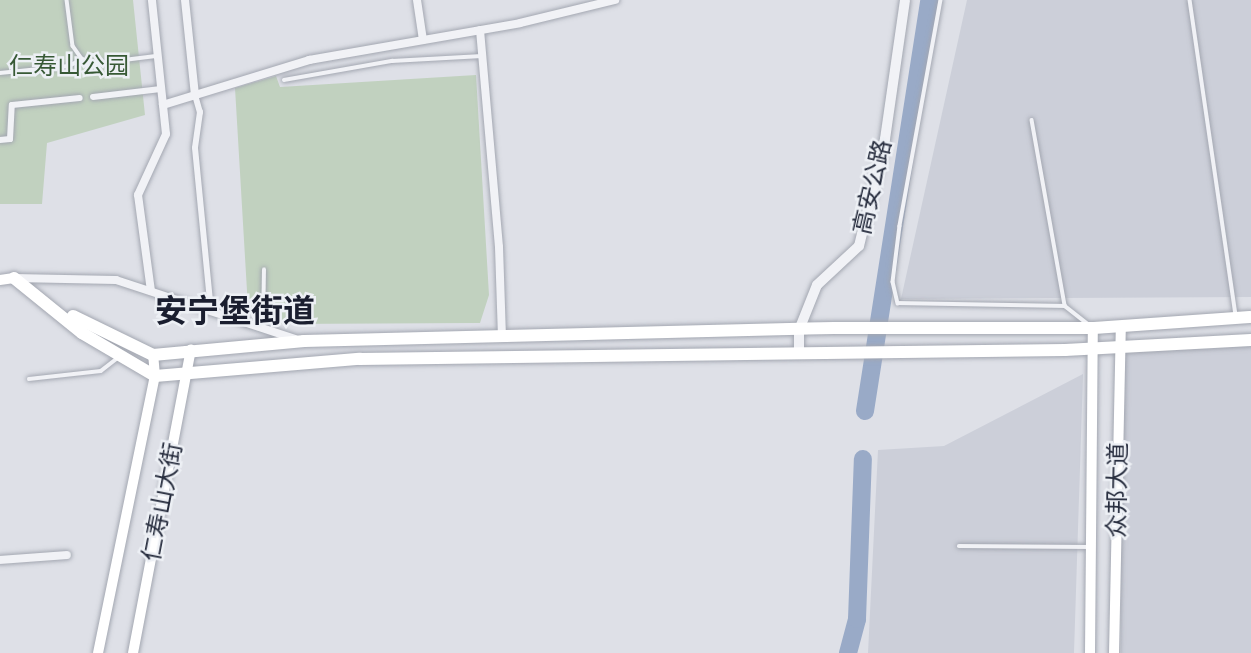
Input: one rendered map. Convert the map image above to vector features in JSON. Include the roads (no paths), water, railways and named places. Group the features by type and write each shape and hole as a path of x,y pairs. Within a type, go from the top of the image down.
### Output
{"main road":[{"path":"0,280 14,278 86,325 153,355 304,341 834,328 1093,328 1251,317"},
{"path":"14,278 82,333 155,376 189,371 359,359 897,354 1121,348 1251,340"},
{"name":"众邦大道","path":"1114,653 1121,327"},
{"name":"众邦大道","path":"1090,653 1093,328"},
{"name":"仁寿山大街","path":"133,653 191,350"},
{"name":"仁寿山大街","path":"98,653 155,376 153,355"}],"street":[{"path":"151,290 138,195 166,134 152,0"},
{"path":"185,0 195,95 200,112 195,150 211,311"},
{"path":"417,0 423,40"},
{"path":"163,105 309,60 480,30 615,0"},
{"name":"高安公路","path":"799,353 799,330 817,285 859,246 885,139 905,0"},
{"path":"480,30 499,247 502,337"},
{"path":"93,96 162,89"},
{"path":"0,140 10,139 12,105 80,98"},
{"path":"14,278 78,276 116,280 304,341"},
{"path":"0,560 67,555"}],"lane":[{"path":"67,0 73,46 82,58 92,64 158,56"},
{"path":"941,0 900,226 893,282 898,303 1065,306 1093,328"},
{"path":"1190,0 1237,317"},
{"path":"284,80 392,61 482,56"},
{"path":"0,73 69,66 82,58"},
{"path":"1032,120 1065,306"},
{"path":"263,328 264,270"},
{"path":"29,379 100,371 120,356"},
{"path":"959,546 1091,547"}],"waterway":[{"path":"865,411 929,0"},
{"path":"848,653 857,619 863,459"}],"district":[{"name":"安宁堡街道","path":"235,311"}],"park label":[{"name":"仁寿山公园","path":"69,67"}]}
